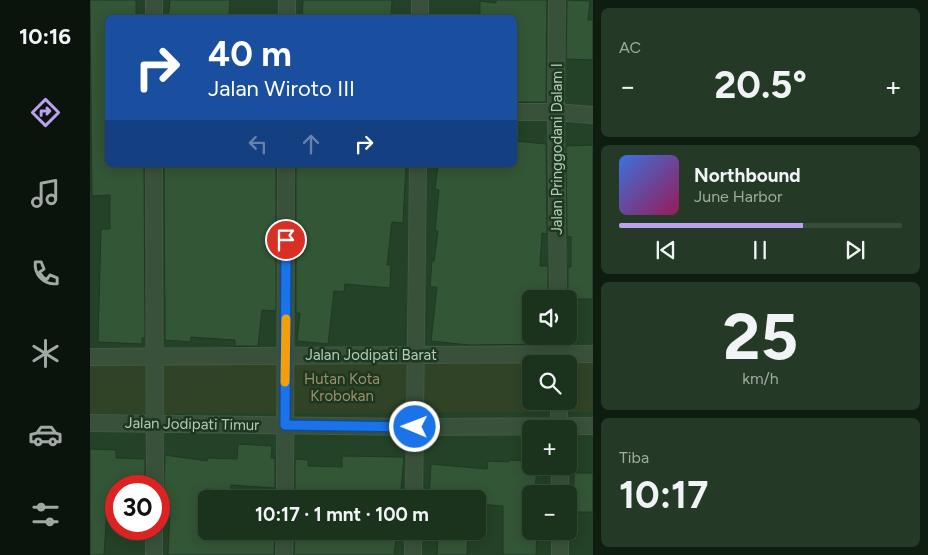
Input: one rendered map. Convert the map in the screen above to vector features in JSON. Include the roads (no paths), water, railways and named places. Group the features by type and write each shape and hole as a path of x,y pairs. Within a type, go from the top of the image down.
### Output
{"street":[{"path":"154,0 154,15"},
{"path":"287,0 287,15"},
{"path":"420,0 420,15"},
{"name":"Jalan Pringgodani Dalam I","path":"557,0 558,290"},
{"path":"517,112 556,112 593,115"},
{"path":"154,167 154,475"},
{"path":"285,490 286,167"},
{"path":"414,490 418,167"},
{"name":"Jalan Jodipati Barat","path":"577,356 593,354"},
{"name":"Jalan Jodipati Barat","path":"90,357 416,355 522,358"},
{"name":"Jalan Jodipati Timur","path":"90,423 415,427 559,417 593,426"},
{"path":"154,540 154,555"},
{"path":"284,555 285,540"},
{"path":"413,540 413,555"},
{"path":"560,540 560,555"}],"park label":[{"name":"Hutan Kota Krobokan","path":"342,388"}]}
